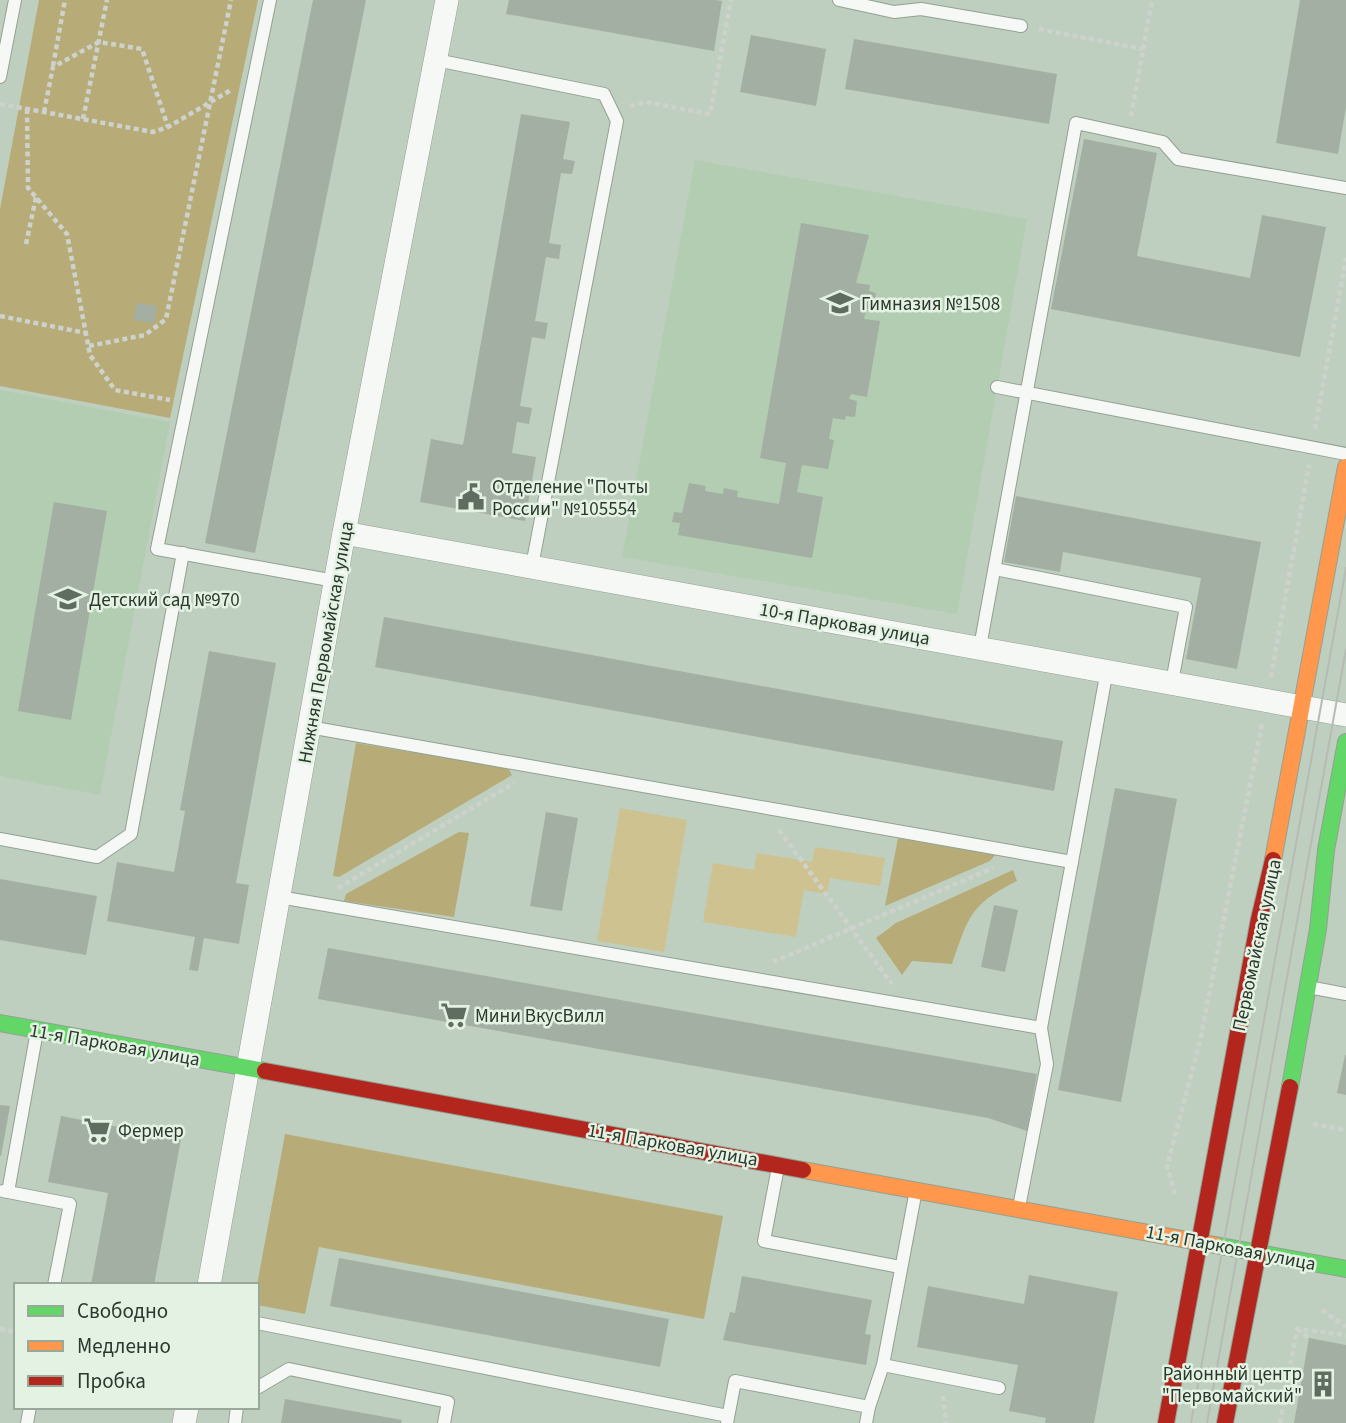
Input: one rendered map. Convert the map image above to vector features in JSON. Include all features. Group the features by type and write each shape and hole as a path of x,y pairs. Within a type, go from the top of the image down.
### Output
{"main road":[{"name":"Первомайская улица","path":"1166,1423 1259,919 1279,840 1346,467"},
{"path":"1226,1423 1308,987 1326,850 1346,742"},
{"name":"11-я Парковая улица","path":"0,1023 1019,1207 1346,1269"}],"street":[{"name":"Нижняя Первомайская улица","path":"209,1283 335,581 447,0"},
{"name":"10-я Парковая улица","path":"344,533 1346,715"}],"lane":[{"path":"0,77 5,29 15,0"},
{"path":"270,0 158,549 335,581"},
{"path":"839,0 904,6 1021,26"},
{"path":"436,60 604,94 617,121 532,566"},
{"path":"980,647 1076,123 1163,142 1178,159 1346,188"},
{"path":"997,387 1346,454"},
{"path":"0,839 97,857 131,834 183,553"},
{"path":"995,569 1186,607 1172,682"},
{"path":"1019,1207 1047,1064 1041,1028 1107,670"},
{"path":"309,727 1072,862"},
{"path":"279,897 1041,1028"},
{"path":"1308,987 1346,994"},
{"path":"38,1030 4,1192 70,1204 54,1283"},
{"path":"778,1163 764,1241 900,1267"},
{"path":"866,1423 883,1365 916,1189"},
{"path":"259,1323 728,1420 735,1381 869,1407"},
{"path":"883,1365 999,1388"},
{"path":"259,1387 289,1369 448,1402 444,1423"}],"path":[{"path":"44,112 65,0"},
{"path":"83,119 107,0"},
{"path":"89,346 145,335 166,319 231,0"},
{"path":"612,111 646,102 710,114 732,0"},
{"path":"1128,134 1152,0"},
{"path":"1021,26 1143,49"},
{"path":"53,67 99,42 142,50 168,127"},
{"path":"0,104 153,132 168,127 254,78"},
{"path":"27,109 28,188 67,234 90,355 115,390 174,401"},
{"path":"26,244 36,197"},
{"path":"0,316 86,333"},
{"path":"312,903 538,768"},
{"path":"762,807 908,1005"},
{"path":"740,976 1027,854"},
{"path":"1308,1123 1346,1130"},
{"path":"1322,1310 1346,1327"},
{"path":"1297,1329 1346,1335"},
{"path":"1297,1329 1309,1338"},
{"path":"1279,1423 1297,1329"},
{"path":"941,1377 946,1423"}],"shaded area":[{"path":"39,0 258,0 170,418 0,386 0,209"},
{"name":"Гимназия №1508","path":"695,160 1027,219 957,614 622,557"},
{"name":"Детский сад №970","path":"0,390 170,422 100,795 0,776"},
{"path":"356,743 508,768 512,775 339,877 333,876"},
{"path":"620,808 687,820 664,952 597,941"},
{"path":"459,832 469,833 454,917 344,901 346,894"},
{"path":"898,838 995,855 990,861 885,906"},
{"path":"815,847 885,858 880,886 830,878 827,894 804,890 796,937 703,922 713,863 754,870 757,853 812,862"},
{"path":"1013,870 1017,881 989,897 967,923 952,964 912,961 902,975 876,938 896,923"},
{"path":"285,1134 723,1216 704,1319 319,1247 305,1314 259,1305 257,1283"}],"building":[{"path":"313,0 366,0 255,553 205,543"},
{"path":"509,0 722,1 714,51 506,14"},
{"path":"1300,0 1346,0 1346,107 1338,154 1276,143"},
{"path":"751,35 826,49 816,106 740,92"},
{"path":"854,39 1057,74 1049,124 845,89"},
{"path":"521,114 570,122 563,159 575,161 572,174 561,173 549,243 561,245 559,259 546,257 535,321 548,323 545,339 532,337 520,406 532,408 529,424 517,422 512,453 536,457 525,521 420,502 431,439 463,445"},
{"path":"1084,139 1157,153 1137,256 1250,278 1262,215 1326,227 1300,357 1051,309"},
{"path":"801,223 869,235 856,283 870,285 869,291 876,293 873,310 866,309 864,319 880,321 867,397 851,394 849,399 857,401 855,417 846,416 845,420 833,418 829,439 834,440 828,469 802,465 797,492 823,497 812,558 678,535 680,523 672,522 674,512 682,513 689,483 706,486 705,491 723,494 724,488 738,491 737,497 779,504 786,463 760,458"},
{"path":"137,303 157,306 154,323 134,320"},
{"path":"1016,496 1261,542 1237,669 1186,659 1201,578 1063,552 1060,572 1004,562"},
{"path":"54,502 107,511 71,720 18,711"},
{"path":"384,617 1063,741 1054,791 375,667"},
{"path":"209,651 276,663 236,883 249,885 239,944 204,938 198,971 189,970 195,937 107,921 117,862 174,872 185,811 180,810"},
{"path":"1115,788 1177,799 1121,1102 1058,1090"},
{"path":"546,812 578,818 562,911 530,906"},
{"path":"0,879 97,896 86,955 0,940"},
{"path":"994,905 1018,910 1005,972 981,967"},
{"path":"328,948 1037,1074 1027,1131 988,1118 318,999"},
{"path":"1346,1056 1346,1095 1337,1093"},
{"path":"0,1105 10,1106 1,1156 0,1156"},
{"path":"61,1116 181,1139 154,1283 91,1283 108,1193 48,1182"},
{"path":"339,1258 669,1319 660,1367 330,1306"},
{"path":"1029,1275 1118,1292 1094,1423 1045,1423 1046,1418 1009,1411 1018,1365 917,1347 928,1286 1024,1304"},
{"path":"742,1276 872,1300 865,1334 871,1335 866,1365 723,1340 730,1312 735,1313"},
{"name":"Районный центр \"Первомайский\"","path":"1309,1338 1346,1345 1346,1423 1294,1423"},
{"path":"285,1399 402,1420 401,1423 281,1423"}],"tram line":[{"path":"1191,1423 1346,568"},
{"path":"1207,1423 1346,649"}],"traffic: fast":[{"path":"1290,1087 1318,929 1326,850 1346,742"},
{"path":"0,1023 265,1071"},
{"path":"1215,1245 1346,1269"}],"traffic: slow":[{"path":"1273,860 1346,467"},
{"path":"803,1170 1215,1245"}],"traffic: jam":[{"path":"1166,1423 1259,919 1273,860"},
{"path":"265,1071 803,1170"},
{"path":"1225,1423 1290,1087"}],"place":[{"name":"Гимназия №1508","path":"840,303"},
{"name":"Отделение \"Почты России\" №105554","path":"471,497"},
{"name":"Детский сад №970","path":"68,599"},
{"name":"Мини ВкусВилл","path":"454,1015"},
{"name":"Фермер","path":"97,1130"},
{"name":"Районный центр \"Первомайский\"","path":"1323,1384"}]}
